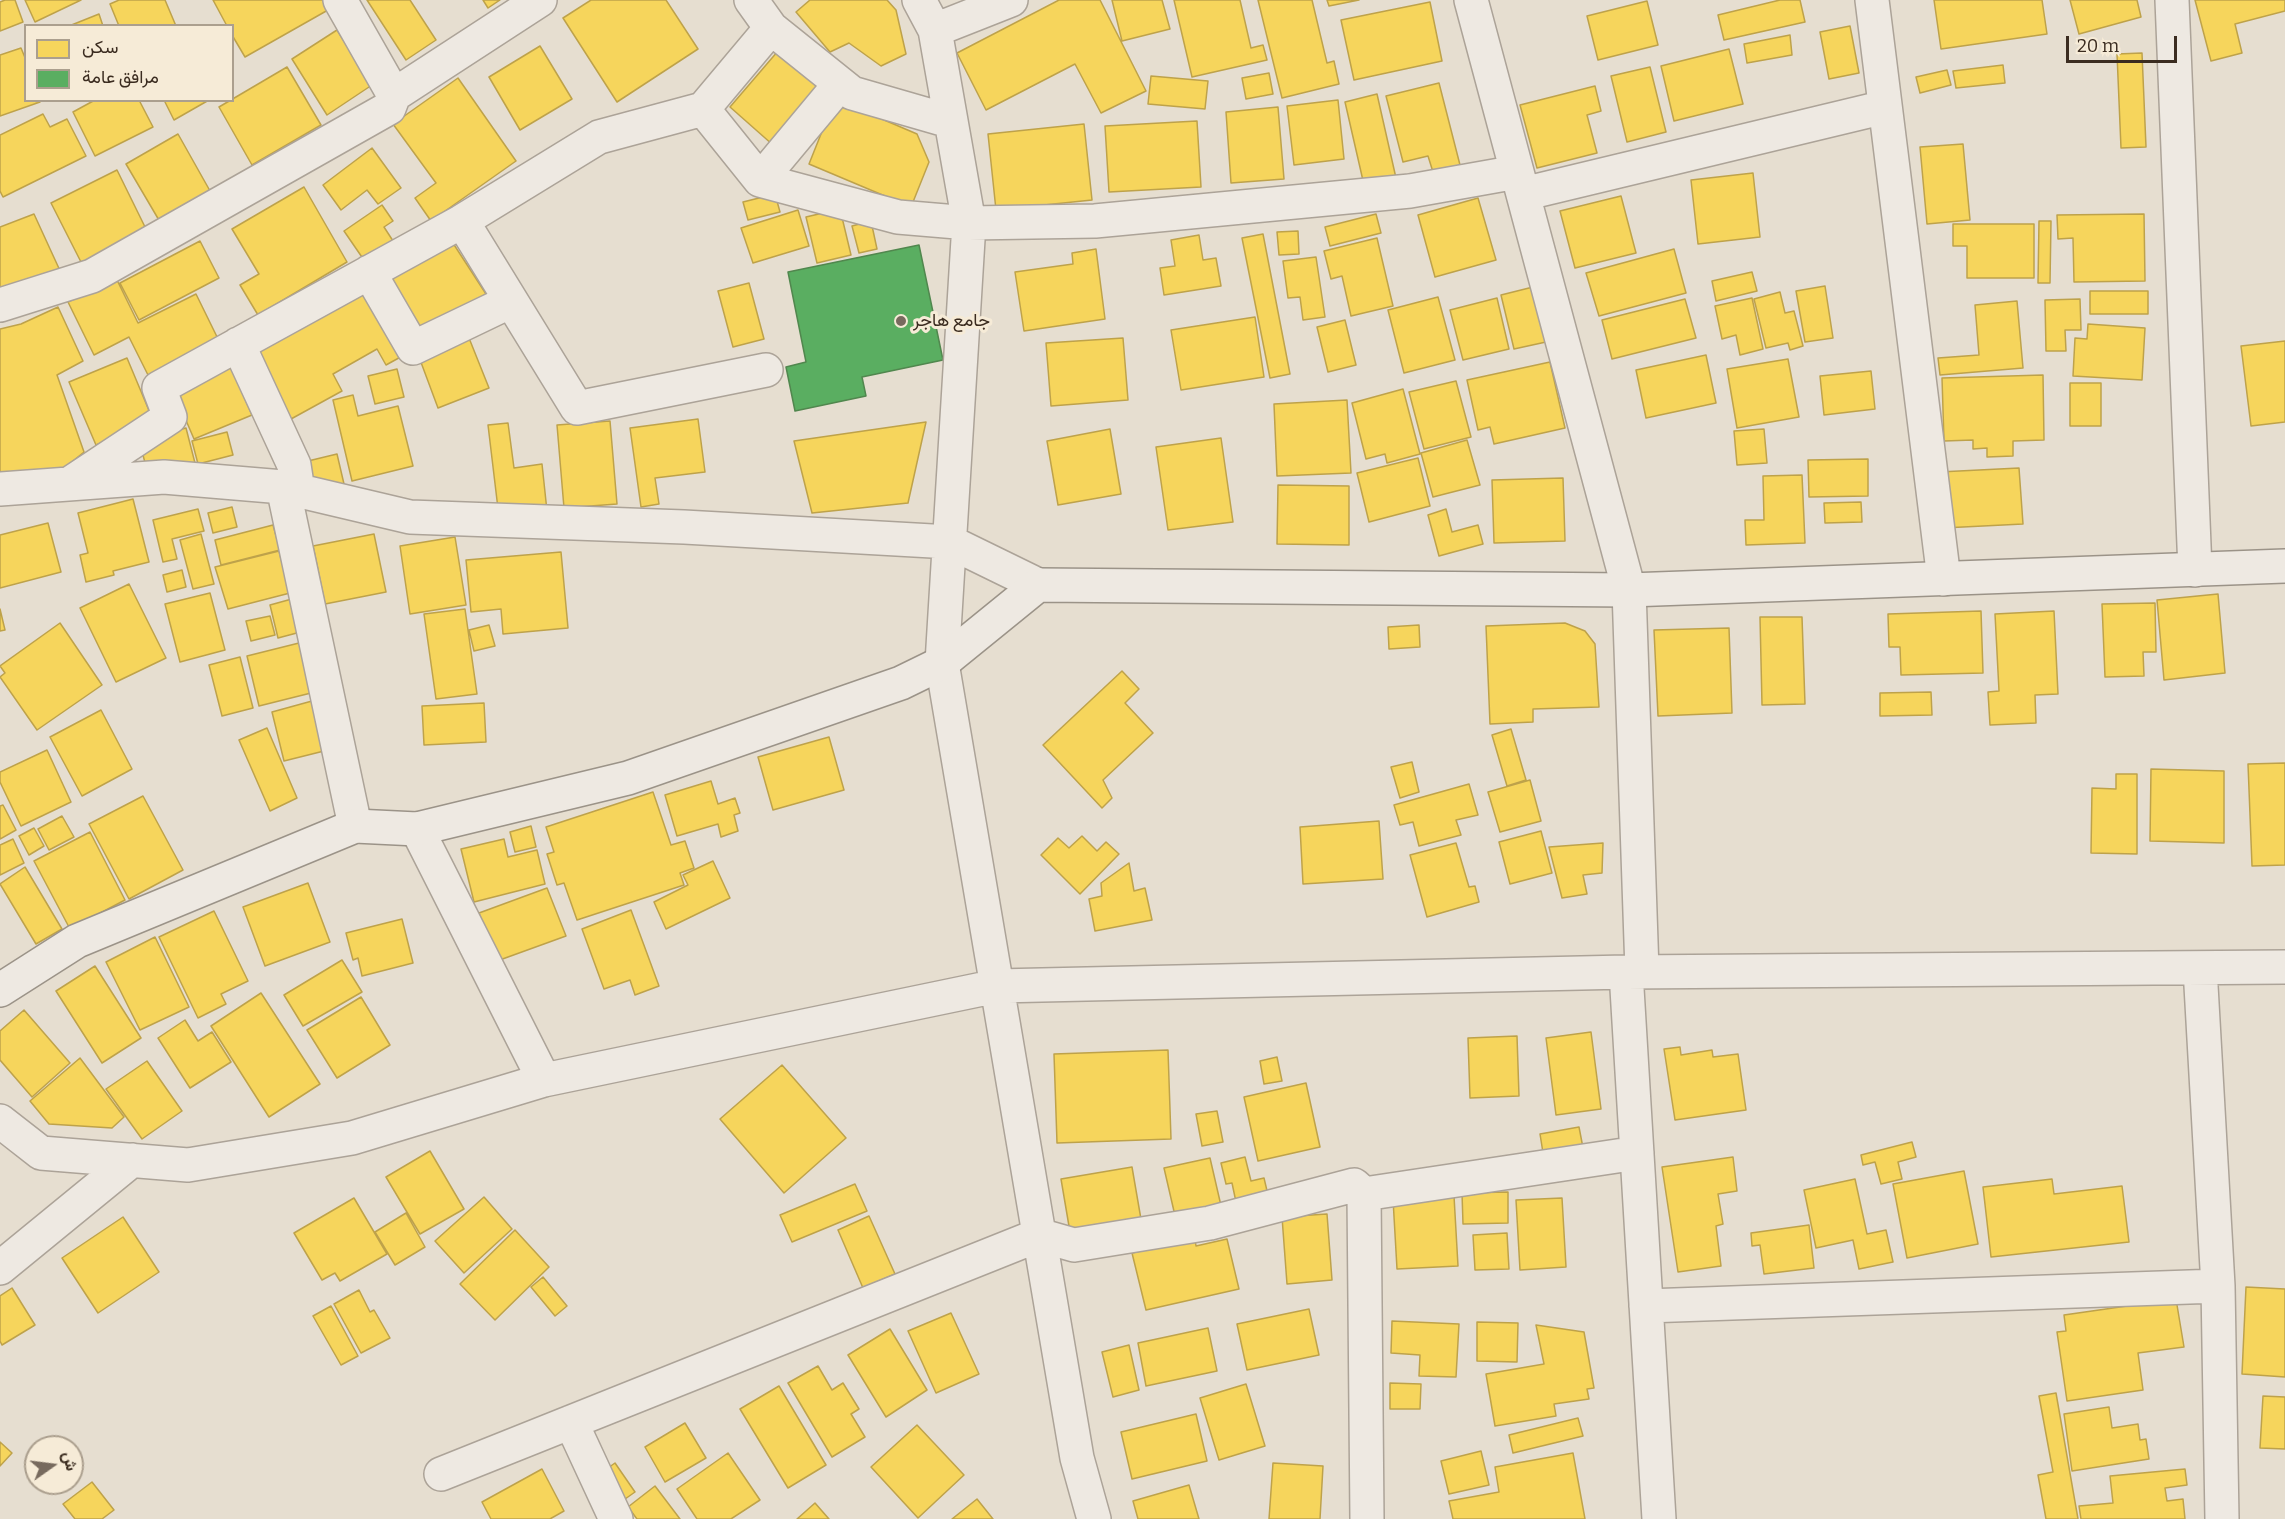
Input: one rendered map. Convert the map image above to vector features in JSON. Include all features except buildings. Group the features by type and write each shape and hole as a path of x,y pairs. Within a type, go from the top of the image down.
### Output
{"street":[{"path":"340,0 394,95"},
{"path":"0,305 92,276 389,108 394,95 540,0"},
{"path":"751,0 771,28 852,93 949,121"},
{"path":"919,0 935,30 949,121 969,223 942,663 1077,1458 1094,1519"},
{"path":"935,30 1011,0"},
{"path":"1471,0 1629,590 1637,1153 1659,1519"},
{"path":"1872,0 1944,579"},
{"path":"2172,0 2195,570"},
{"path":"69,483 170,417 159,388 468,218 599,137 703,109 771,28"},
{"path":"759,180 840,84"},
{"path":"703,109 759,180 898,217 969,223 1095,222 1410,191 1520,183 1885,106"},
{"path":"468,218 462,221 577,408 766,370"},
{"path":"369,272 413,348 511,302"},
{"path":"238,344 294,465 291,489 355,826"},
{"path":"0,489 164,477 291,489 410,517 684,527 950,542 1038,585 1629,590 2285,567"},
{"path":"0,990 77,941 355,826 417,828 628,778 902,683 942,663 1038,585"},
{"path":"417,828 544,1080"},
{"path":"0,1121 41,1153 188,1165 352,1137 544,1080 997,986 1634,972 2285,967"},
{"path":"2200,968 2218,1286 2222,1519"},
{"path":"1364,1194 1637,1153"},
{"path":"0,1268 132,1160"},
{"path":"441,1474 1039,1235 1074,1245 1210,1223 1354,1185 1364,1194 1367,1519"},
{"path":"1646,1306 2218,1286"},
{"path":"571,1422 616,1519"}],"place":[{"name":"جامع هاجر","path":"901,321"}]}
